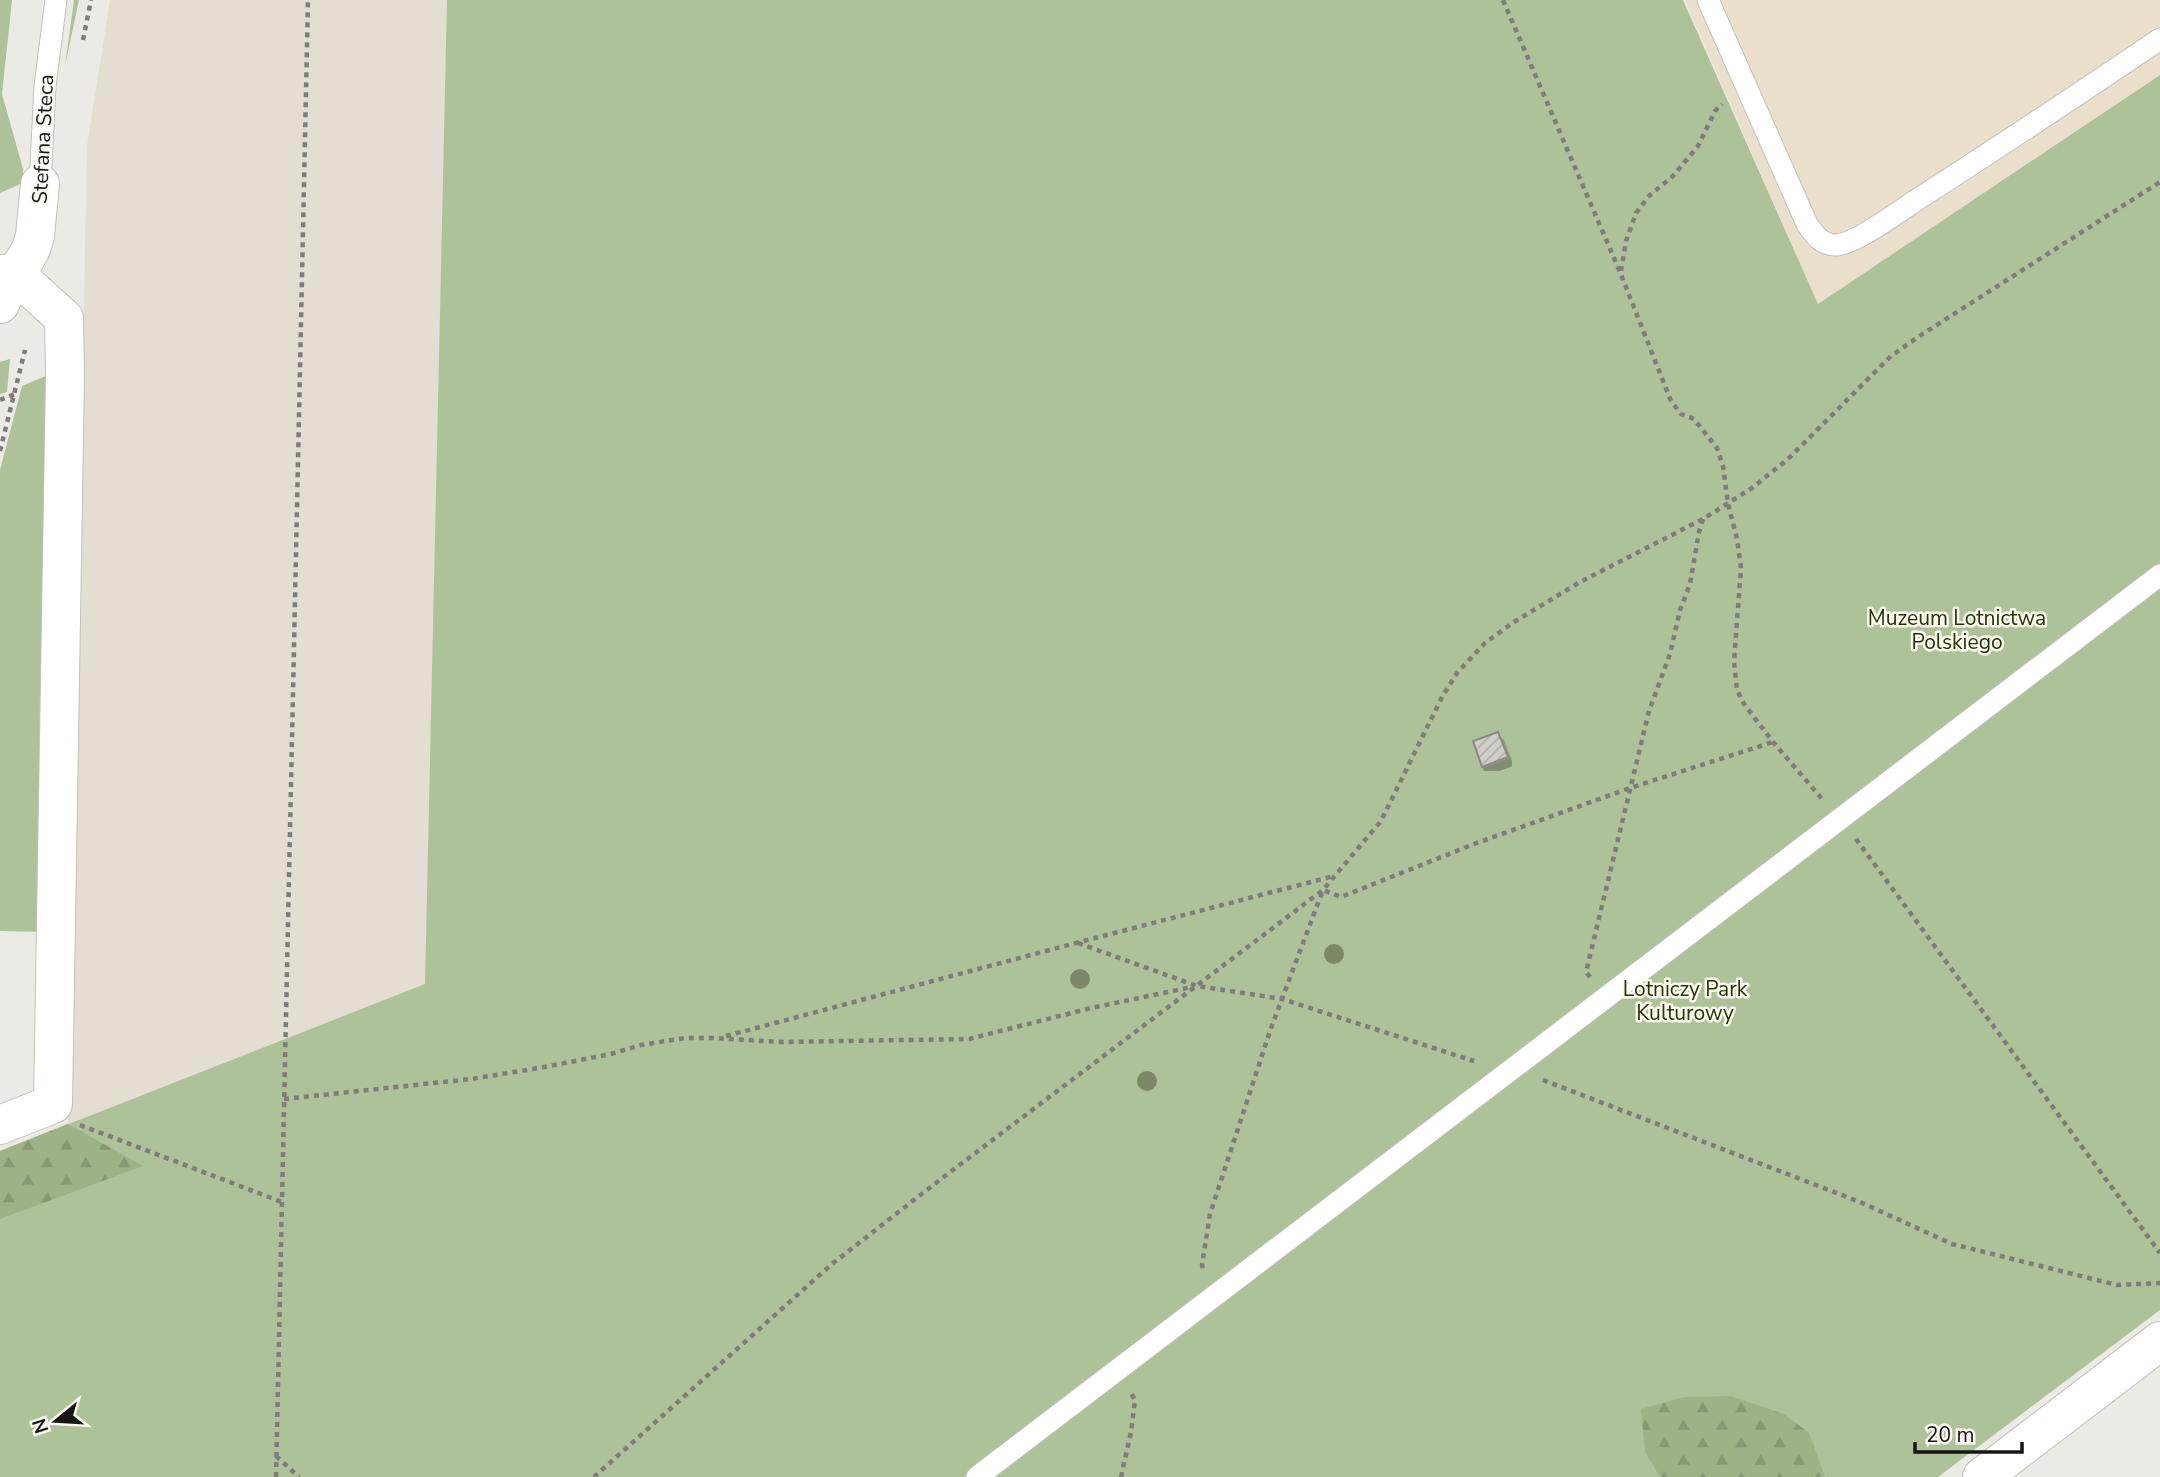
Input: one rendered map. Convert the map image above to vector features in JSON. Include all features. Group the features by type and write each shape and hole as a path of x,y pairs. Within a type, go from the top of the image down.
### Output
{"street":[{"name":"Stefana Steca","path":"5,284 23,263 35,236 40,184"},
{"path":"0,1125 53,1104 65,388 64,318 5,284"},
{"path":"1982,1477 2160,1341"}],"lane":[{"name":"Stefana Steca","path":"40,184 45,86 56,0"},
{"path":"1708,0 1807,224 1815,236 1825,243 1837,245 1849,242 1906,207 2160,39"},
{"path":"978,1477 2160,575"}],"path":[{"path":"276,1477 308,0"},
{"path":"1503,0 1620,272 1671,401 1681,414 1694,419 1717,448 1723,466 1741,568 1734,661 1737,690 1744,704 1773,742 1840,818 2160,1253"},
{"path":"1620,272 1626,241 1636,213 1698,146 1715,111 1745,85"},
{"path":"594,1477 832,1264 1323,890 1381,821 1442,696 1457,673 1485,643 1580,582 1728,504 1788,458 1891,356 2160,183"},
{"path":"0,451 26,345"},
{"path":"0,400 16,394"},
{"path":"1605,998 1586,972 1649,711 1670,654 1680,610 1690,584 1703,519"},
{"path":"1323,890 1341,897 1474,844 1630,788 1773,742"},
{"path":"721,1038 1335,876"},
{"path":"1220,1291 1202,1265 1210,1214 1282,999 1323,890"},
{"path":"1076,943 1197,986 1282,999 1511,1070 1860,1202 1952,1244 2117,1285 2160,1283"},
{"path":"284,1099 471,1079 685,1038 781,1042 969,1039 1091,1008 1197,986"},
{"path":"39,1109 282,1202"},
{"path":"1115,1373 1135,1399 1132,1432 1121,1477"},
{"path":"276,1456 299,1477"}],"shaded area":[{"path":"110,0 490,0 499,952 0,1477 0,1151 68,1123 87,146"},
{"path":"1685,0 2160,0 2160,75 1818,304"}],"green space":[{"path":"0,0 12,0 2,94 23,169 23,183 0,193"},
{"path":"74,0 79,0 65,66"},
{"name":"Lotniczy Park Kulturowy","path":"447,0 1683,0 1818,304 2160,75 2160,1310 1938,1477 0,1477 0,1151 425,984"},
{"path":"10,359 7,392 0,394 0,362"},
{"path":"55,372 45,932 0,931 0,470 22,386"},
{"path":"68,1124 143,1166 0,1219 0,1151"},
{"path":"1731,1396 1784,1414 1809,1433 1825,1477 1660,1477 1645,1452 1641,1409 1684,1397"}],"building":[{"path":"1498,732 1508,757 1482,767 1473,741"}],"park label":[{"name":"Muzeum Lotnictwa Polskiego","path":"1957,630"}]}
